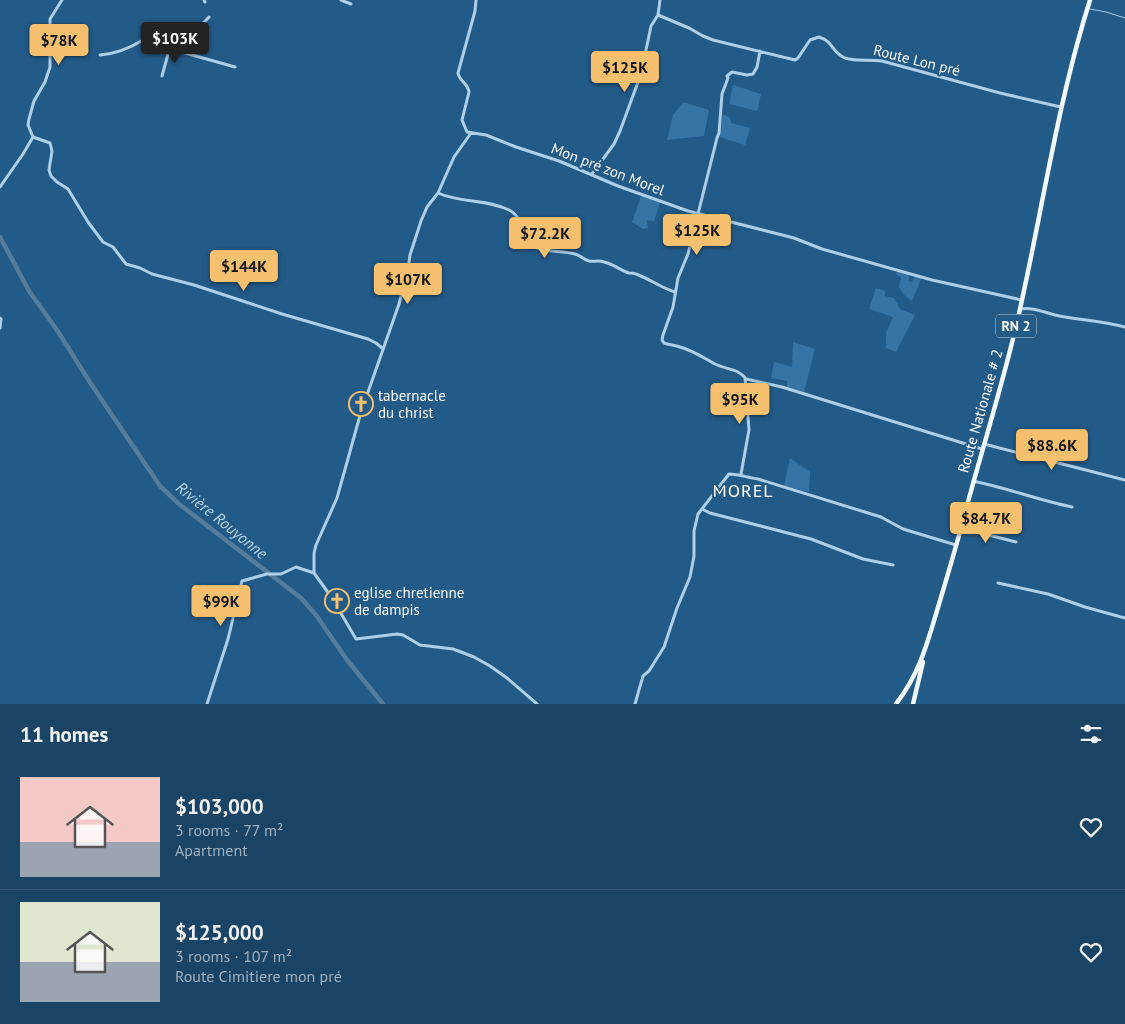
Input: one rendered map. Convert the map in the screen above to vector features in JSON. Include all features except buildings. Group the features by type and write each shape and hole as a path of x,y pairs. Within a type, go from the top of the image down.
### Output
{"main road":[{"name":"Route Nationale # 2","path":"896,704 914,678 926,648 961,528 1020,309 1061,107 1090,0"},
{"path":"913,704 926,648"}],"street":[{"path":"62,0 50,19 50,67 45,82 34,101 28,125 33,137 50,143 52,151 50,176 68,189 103,242 114,247 126,264 152,274 194,285 282,314 368,339 382,348"},
{"path":"341,0 352,4"},
{"path":"476,0 476,11 458,73 469,92 462,120 467,132 471,133 454,157 438,193 427,207 421,221 394,318 361,412 336,498 316,545 314,573 332,598 356,639 397,634 420,644 462,652 490,666 537,704"},
{"path":"592,174 614,144 620,131 641,74 651,26 658,15 660,0"},
{"name":"Route Lon pré","path":"658,15 713,40 795,60 810,40 819,37 829,42 838,54 846,59 882,61 957,82 1061,107"},
{"path":"170,47 191,34 209,16"},
{"path":"100,55 112,54 120,49 128,48 143,40 144,36 178,51 235,67"},
{"path":"162,76 170,47"},
{"path":"760,51 754,74 747,75 732,72 727,76 722,94 719,133 688,254 678,278 673,307 662,336 664,343 682,347 715,364 734,369 742,373 746,379 782,387 983,446 1125,480"},
{"name":"Mon pré zon Morel","path":"471,133 494,138 592,174 650,198 698,214 794,238 822,249 932,280 1022,300"},
{"path":"0,187 33,137"},
{"path":"438,193 508,209 518,219 528,244 535,247 575,254 589,261 604,262 635,273 667,290 675,292"},
{"path":"1020,309 1035,309 1055,315 1110,323 1125,328"},
{"path":"0,328 1,318"},
{"path":"740,474 749,430 745,377"},
{"path":"635,704 643,676 649,671 664,647 690,576 694,556 694,531 698,514 729,474 740,474 748,478 758,479 881,517 903,529 956,545"},
{"path":"973,481 1072,507"},
{"path":"702,509 710,513 811,540 863,559 893,565"},
{"path":"961,528 1016,542"},
{"path":"207,704 228,639 242,582 267,574 281,574 296,567 314,573"},
{"path":"998,583 1048,594 1125,618"}],"shaded area":[{"path":"733,85 761,94 757,111 729,104"},
{"path":"683,102 709,110 704,136 667,140 673,115"},
{"path":"723,114 730,118 731,123 750,128 745,145 720,137"},
{"path":"641,196 660,202 654,222 647,220 648,228 643,229 632,222"},
{"path":"715,219 728,223 729,237 718,239 712,235"},
{"path":"897,271 910,275 908,281 912,282 915,275 922,277 912,301 904,295 899,287 901,277 896,275"},
{"path":"876,288 885,291 885,296 894,298 900,309 915,315 896,352 886,348 886,333 893,317 869,309"},
{"path":"793,342 815,349 804,392 787,387 787,381 771,378 774,362 792,367"},
{"path":"790,458 810,472 809,492 784,486"}],"waterway":[{"path":"1090,9 1125,18"},
{"name":"Rivière Rouyonne","path":"0,237 29,291 160,486 179,504 301,598 316,615 347,660 383,704"}],"place":[{"name":"tabernacle du christ","path":"361,404"},
{"name":"eglise chretienne de dampis","path":"337,601"}],"district":[{"name":"MOREL","path":"743,490"}]}
